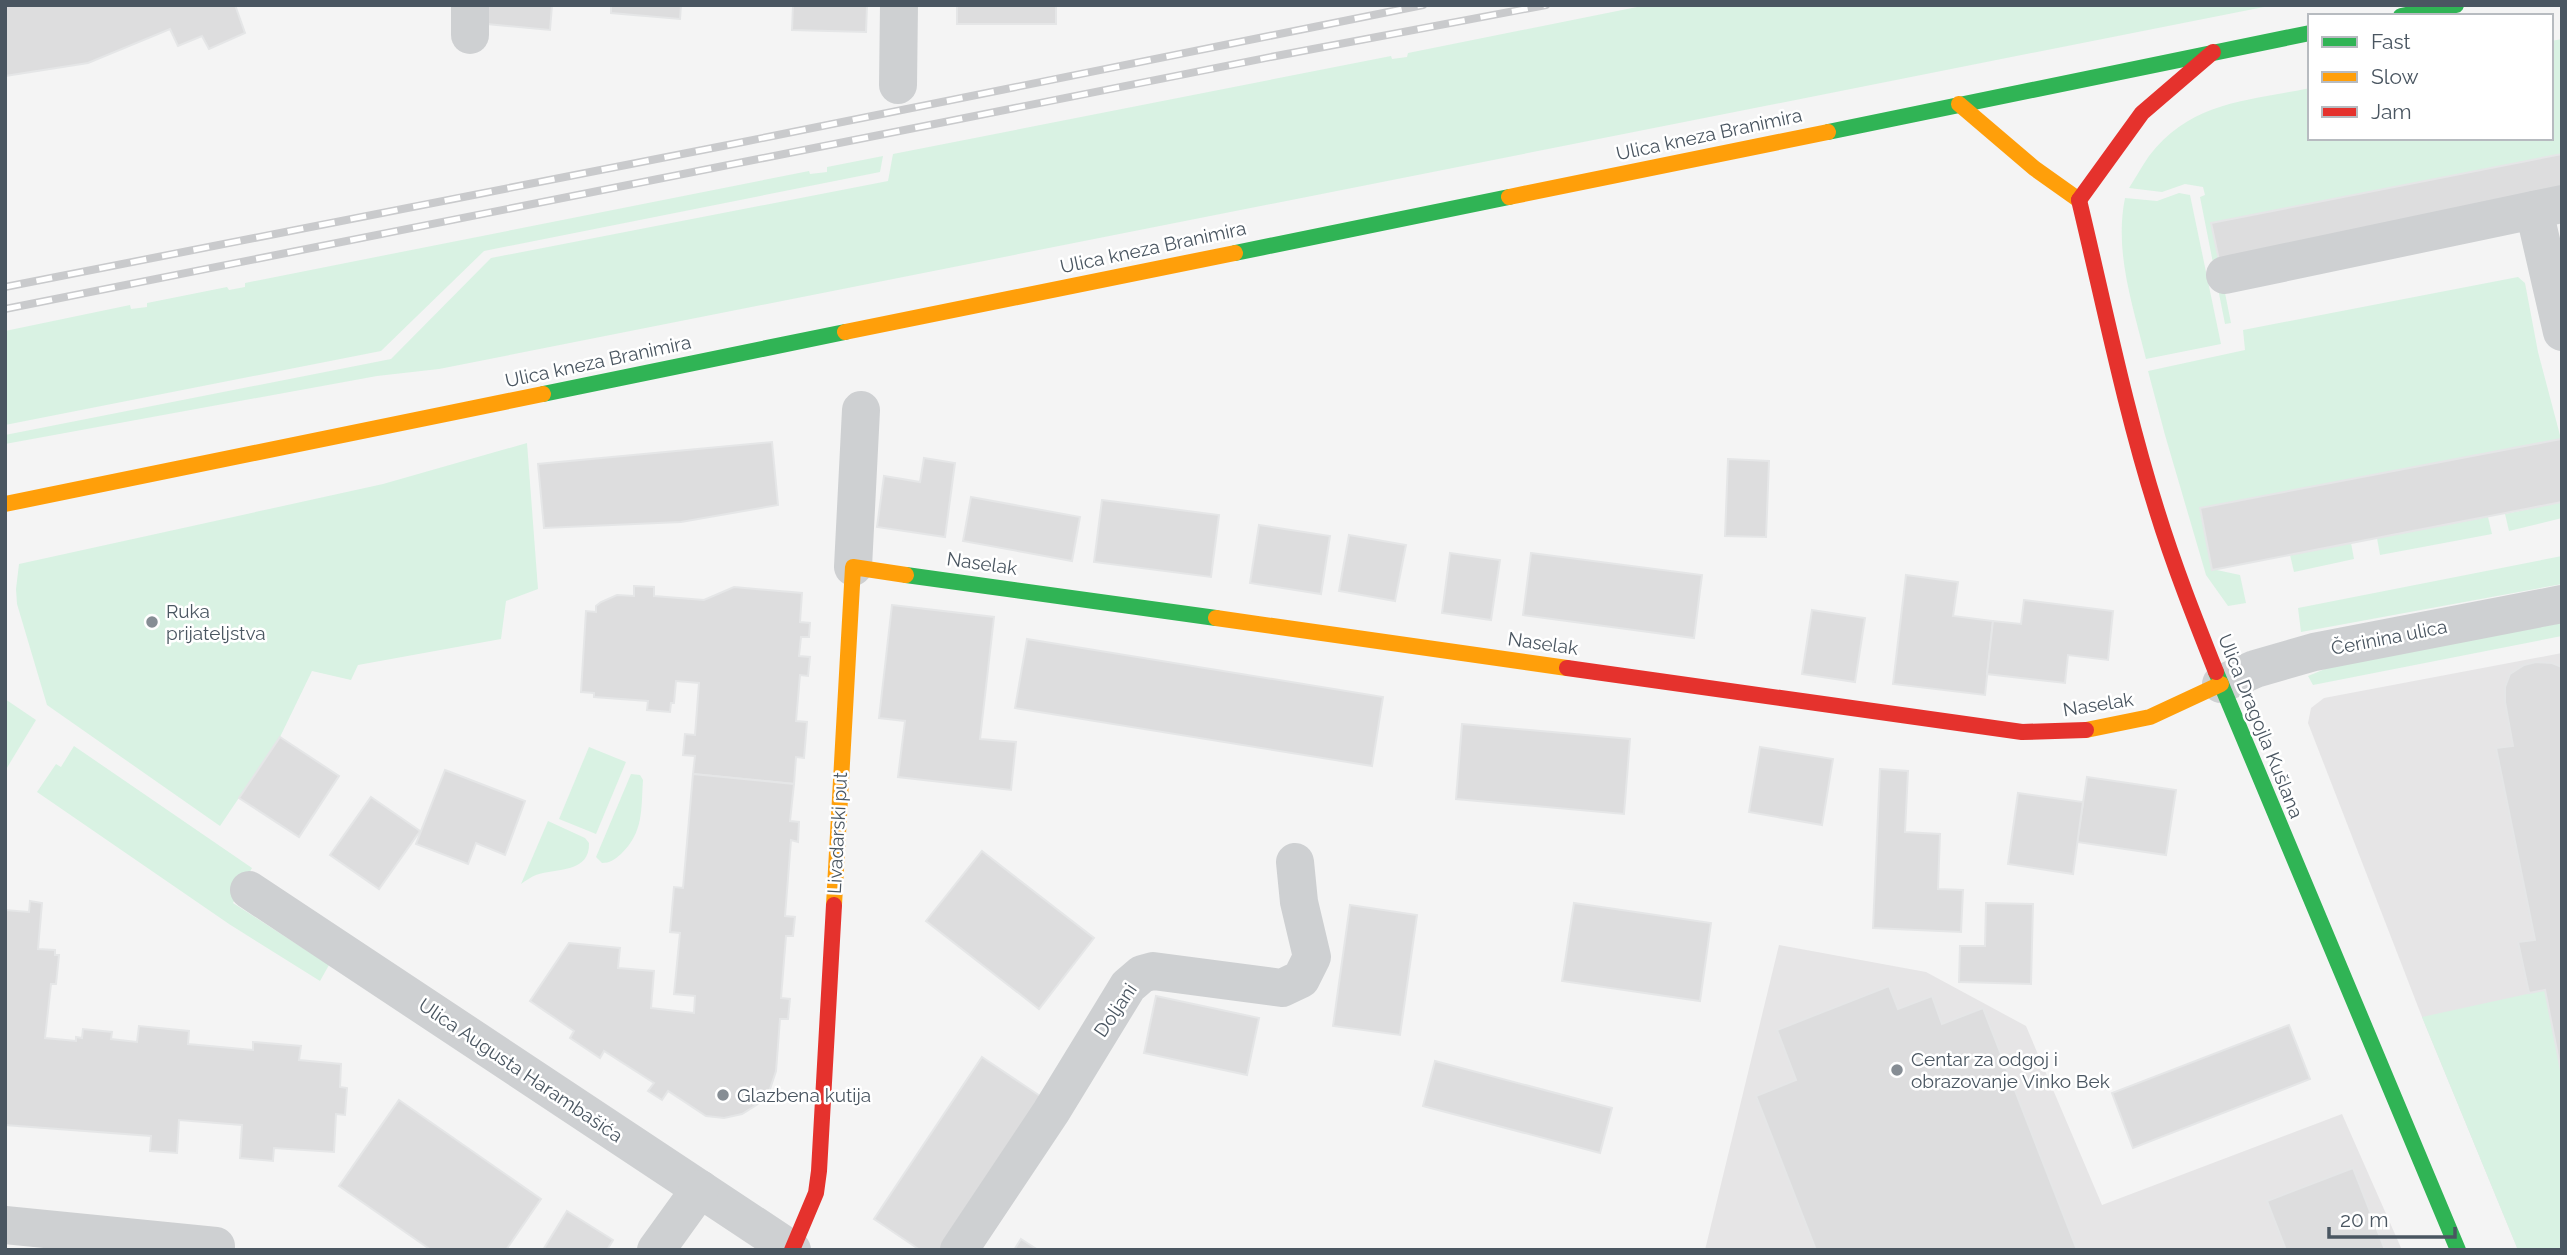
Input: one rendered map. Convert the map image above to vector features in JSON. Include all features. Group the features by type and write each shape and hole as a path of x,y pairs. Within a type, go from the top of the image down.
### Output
{"street":[{"path":"898,85 899,5"},
{"path":"2411,14 2456,5"},
{"name":"Ulica kneza Branimira","path":"5,504 2308,33"},
{"path":"1959,104 2034,168 2079,200 2142,113 2215,51"},
{"name":"Ulica Dragojla Kušlana","path":"2079,200 2122,382 2156,510 2179,581 2458,1250"},
{"path":"2225,275 2548,207 2562,332"},
{"name":"Livadarski put","path":"792,1250 816,1194 819,1171 861,410"},
{"name":"Naselak","path":"853,567 2022,732 2078,732 2124,724 2166,711 2221,684"},
{"name":"Čerinina ulica","path":"2221,684 2255,669 2314,652 2562,604"},
{"name":"Doljani","path":"959,1250 1051,1112 1128,986 1142,974 1163,972 1282,988 1301,979 1312,957 1298,902 1295,863"},
{"name":"Ulica Augusta Harambašića","path":"249,890 792,1250"},
{"path":"656,1250 700,1189"},
{"path":"5,1225 216,1246"}],"shaded area":[{"path":"2562,653 2562,1250 2518,1250 2422,1017 2308,723 2311,708 2324,698"},
{"name":"Centar za odgoj i obrazovanje Vinko Bek","path":"1779,945 1926,972 2026,1026 2102,1205 2342,1114 2402,1250 1705,1250"}],"green space":[{"path":"1647,5 2274,5 439,369 377,376 5,444 5,435 391,359 491,258 888,181 893,154 1391,56 1392,59 1407,57 1408,53"},
{"path":"2562,39 2562,154 2211,223 2231,323 2225,324 2200,197 2205,195 2203,187 2185,184 2162,192 2129,188 2149,156 2165,138 2183,124 2222,106 2308,88 2308,140 2553,140 2553,41"},
{"path":"883,156 880,172 484,251 381,351 5,425 5,331 130,305 131,309 147,307 147,303 227,287 229,290 245,287 245,283 809,171 810,174 827,172 827,167"},
{"path":"2179,193 2190,195 2221,344 2146,359 2123,259 2122,218 2125,198 2157,201"},
{"path":"2518,277 2525,283 2538,352 2561,439 2200,508 2212,569 2240,575 2246,603 2228,606 2206,575 2148,371 2245,350 2243,330"},
{"path":"527,443 538,589 506,601 501,639 358,665 351,680 312,671 280,737 220,826 47,705 17,604 19,564 383,484"},
{"path":"2562,502 2562,518 2509,531 2505,514"},
{"path":"2488,517 2492,534 2380,555 2377,538"},
{"path":"2351,543 2354,559 2294,572 2290,555"},
{"path":"2562,556 2562,584 2301,632 2298,608"},
{"path":"2562,623 2562,636 2313,685 2308,676 2337,664"},
{"path":"5,699 36,720 5,771"},
{"path":"74,746 252,868 233,903 329,965 320,981 229,924 37,792 56,764 61,767"},
{"path":"589,747 626,762 596,834 559,819"},
{"path":"631,774 640,775 643,780 638,829 621,854 612,861 602,863 596,857"},
{"path":"548,821 585,838 589,843 588,853 584,860 571,868 536,875 521,884"},
{"path":"2545,990 2562,1076 2562,1250 2518,1250 2422,1017"}],"building":[{"path":"5,5 235,5 245,33 209,49 202,36 178,46 170,29 88,63 5,76"},
{"path":"488,5 552,5 550,30 487,24"},
{"path":"611,5 681,5 680,19 611,13"},
{"path":"793,5 867,5 866,32 792,30"},
{"path":"957,5 1056,5 1056,24 957,24"},
{"path":"2562,154 2562,191 2219,260 2211,223"},
{"path":"2561,439 2562,502 2212,570 2200,508"},
{"path":"772,442 778,505 681,522 544,528 538,464"},
{"path":"924,458 955,463 945,537 877,527 884,476 920,482"},
{"path":"1728,459 1769,461 1766,537 1725,536"},
{"path":"971,497 1080,517 1072,561 963,541"},
{"path":"1102,500 1219,515 1211,577 1094,562"},
{"path":"1259,525 1330,536 1321,594 1250,583"},
{"path":"1349,535 1406,545 1395,601 1339,591"},
{"path":"1450,553 1500,560 1491,620 1442,613"},
{"path":"1531,553 1702,575 1694,638 1523,615"},
{"path":"1906,575 1958,582 1953,616 1993,621 1985,695 1893,684"},
{"path":"634,586 654,587 654,596 704,600 734,587 802,593 800,622 810,623 809,637 801,637 799,656 810,657 808,676 800,675 796,721 807,722 804,758 796,757 794,784 693,774 695,756 683,755 685,734 695,735 699,683 676,681 674,703 671,703 670,712 647,710 648,701 594,697 594,693 581,692 586,611 596,612 596,606 617,595 634,596"},
{"path":"2024,600 2113,611 2108,660 2068,655 2065,683 1987,674 1993,621 2021,624"},
{"path":"892,605 994,617 980,739 1016,742 1011,790 898,777 905,721 879,718"},
{"path":"1812,610 1865,618 1855,682 1802,674"},
{"path":"1027,639 1383,697 1372,766 1015,708"},
{"path":"2536,662 2562,667 2562,1076 2545,990 2529,993 2518,942 2535,940 2496,748 2513,746 2505,702 2505,687 2510,674 2524,665"},
{"path":"1462,724 1630,739 1624,814 1456,799"},
{"path":"280,737 339,776 299,837 239,798"},
{"path":"1760,747 1833,759 1822,825 1749,812"},
{"path":"1880,769 1908,771 1905,832 1940,834 1938,889 1963,890 1961,932 1873,928"},
{"path":"445,770 525,801 505,855 476,843 468,864 416,844"},
{"path":"693,774 794,784 790,821 799,822 798,842 791,840 785,916 795,917 793,936 786,936 781,998 790,999 788,1019 780,1019 776,1071 770,1089 758,1104 742,1114 724,1118 706,1116 668,1091 662,1100 648,1091 654,1083 604,1051 600,1058 570,1038 574,1031 530,1001 569,943 620,948 618,968 654,971 651,1008 694,1013 695,996 674,994 680,933 670,932 674,887 683,888"},
{"path":"2087,777 2176,790 2166,855 2077,842"},
{"path":"2018,793 2083,802 2073,874 2008,864"},
{"path":"371,797 420,831 379,889 330,855"},
{"path":"982,851 1094,938 1039,1009 926,921"},
{"path":"30,901 42,903 38,949 55,950 55,955 59,955 56,984 51,984 45,1038 76,1041 76,1037 82,1038 83,1029 112,1032 111,1039 137,1042 139,1026 189,1031 188,1044 253,1050 253,1042 301,1046 299,1060 341,1064 340,1087 347,1088 345,1115 336,1114 334,1152 274,1148 273,1161 240,1158 242,1125 179,1120 177,1153 150,1151 151,1136 5,1125 5,910 29,912"},
{"path":"1574,903 1711,923 1700,1001 1562,981"},
{"path":"1986,903 2033,904 2031,984 1959,982 1960,946 1985,946"},
{"path":"1350,905 1417,915 1400,1035 1333,1026"},
{"path":"1889,986 1898,1009 1932,996 1942,1024 1983,1008 2077,1250 1816,1250 1756,1096 1796,1080 1777,1030"},
{"path":"1156,996 1259,1018 1247,1075 1144,1053"},
{"path":"2289,1025 2310,1079 2133,1148 2112,1093"},
{"path":"982,1057 1043,1098 941,1250 920,1250 874,1219"},
{"path":"1435,1061 1612,1108 1600,1153 1423,1106"},
{"path":"399,1100 541,1199 506,1250 431,1250 339,1186"},
{"path":"2353,1168 2385,1250 2286,1250 2267,1201"},
{"path":"567,1211 613,1240 607,1250 543,1250"},
{"path":"1021,1239 1038,1250 1014,1250"}],"railway":[{"path":"5,287 1423,5"},
{"path":"5,309 1276,56 1546,5"}],"traffic: fast":[{"path":"2411,14 2456,5"},
{"path":"1828,132 2308,33"},
{"path":"1235,253 1509,197"},
{"path":"543,394 845,332"},
{"path":"906,575 1216,618"},
{"path":"2216,672 2458,1250"}],"traffic: slow":[{"path":"1959,104 2034,168 2079,200"},
{"path":"1509,197 1828,132"},
{"path":"845,332 1235,253"},
{"path":"5,504 543,394"},
{"path":"834,905 853,567 906,575"},
{"path":"1216,618 1567,668"},
{"path":"2086,730 2150,717 2221,684"}],"traffic: jam":[{"path":"2079,200 2142,113 2213,52"},
{"path":"2079,200 2145,473 2178,572 2216,672"},
{"path":"1567,668 2022,732 2086,730"},
{"path":"792,1250 816,1193 819,1171 834,905"}],"place":[{"name":"Ruka prijateljstva","path":"152,622"},
{"name":"Centar za odgoj i obrazovanje Vinko Bek","path":"1897,1070"},
{"name":"Glazbena kutija","path":"723,1095"}]}
